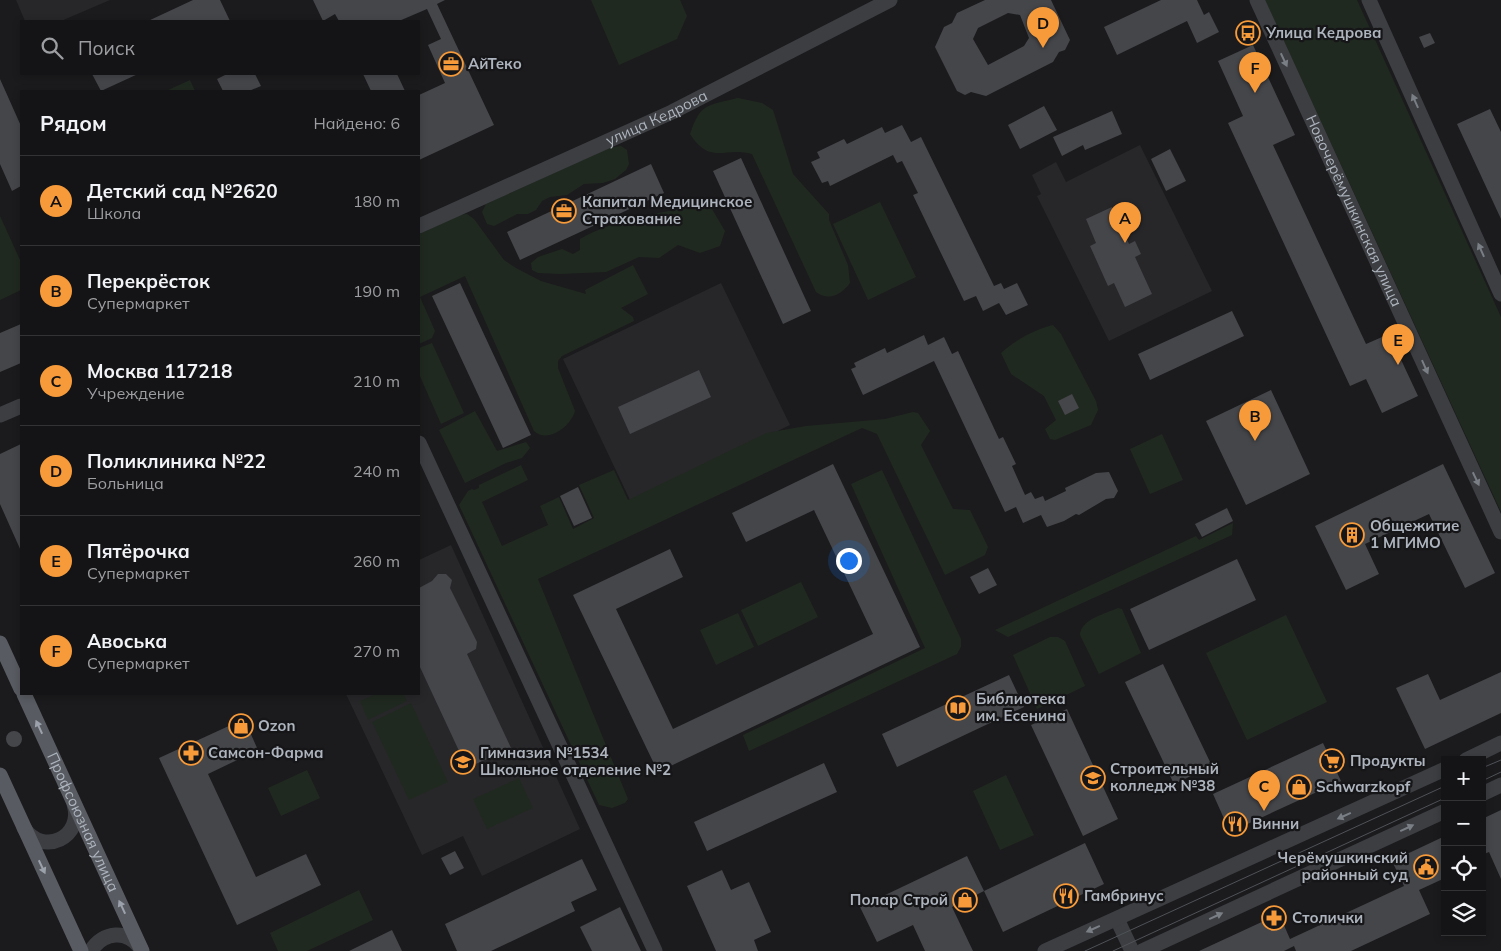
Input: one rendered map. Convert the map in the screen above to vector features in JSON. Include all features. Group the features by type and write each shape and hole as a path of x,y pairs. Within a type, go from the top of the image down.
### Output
{"main road":[{"path":"0,643 20,686"},
{"name":"Профсоюзная улица","path":"24,695 142,951"},
{"path":"0,775 81,951"}],"street":[{"name":"улица Кедрова","path":"420,226 672,112 890,0"},
{"name":"Новочерёмушкинская улица","path":"1256,0 1501,532"},
{"path":"1369,0 1501,294"},
{"path":"0,416 20,406"},
{"path":"420,445 655,951"},
{"path":"1474,756 1501,743"},
{"path":"1045,951 1441,771"},
{"path":"1486,792 1501,785"},
{"path":"23,826 28,833 41,842 49,843 64,838 74,827 76,819 74,803"},
{"path":"1142,951 1441,813"},
{"path":"1117,919 1132,951"},
{"path":"91,951 102,938 117,934 132,939 142,951"}],"shaded area":[{"path":"16,0 110,0 63,20 25,20"},
{"path":"591,0 680,0 687,16 677,39 619,65"},
{"path":"1265,0 1357,0 1501,317 1501,512"},
{"path":"190,80 195,90 168,90"},
{"path":"738,98 762,103 773,110 793,174 829,214 829,220 848,265 850,283 839,293 826,296 816,292 752,154 742,152 711,152 698,144 690,134 698,116 706,107"},
{"path":"1140,145 1212,291 1109,341 1037,196 1041,194 1032,175 1056,162 1066,182"},
{"path":"621,146 627,150 629,164 626,170 615,179 603,183 584,184 567,195 550,197 542,201 536,210 528,214 517,214 494,226 487,224 482,212 486,204 608,148"},
{"path":"880,202 916,277 868,300 833,224"},
{"path":"709,204 725,231 720,246 700,253 678,245 659,258 639,257 606,272 560,274 538,273 532,270 531,263 538,257 562,249 573,254 580,250 580,239 610,225 643,216"},
{"path":"467,214 474,219 504,260 541,281 586,294 585,290 633,265 648,294 621,308 633,317 634,321 562,356 558,361 558,368 575,411 569,422 558,432 546,435 534,431 465,276 420,297 420,234 459,215"},
{"path":"0,216 20,260 20,290 0,300"},
{"path":"721,283 790,425 631,502 563,359"},
{"path":"420,297 435,331 432,338 420,344"},
{"path":"1053,325 1061,334 1096,401 1098,410 1091,425 1055,440 1050,439 1045,429 1056,420 1044,396 1011,374 1001,353 1025,336"},
{"path":"432,343 464,413 441,424 420,376 420,348"},
{"path":"475,411 497,451 526,442 530,448 522,458 506,463 465,483 439,430"},
{"path":"913,412 918,413 930,431 921,445 953,509 970,510 988,547 985,555 945,575 877,434 862,428 538,579 628,799 625,803 612,808 599,805 459,505 468,491 479,488 479,485 521,465 528,480 482,502 502,546 548,525 540,506 559,497 573,529 594,518 579,485 614,470 628,500 766,433 806,426 885,419"},
{"path":"1162,434 1183,480 1150,494 1130,449"},
{"path":"882,470 961,639 961,647 957,654 749,751 743,735 925,648 851,484"},
{"path":"1233,523 1232,535 1008,637 995,630 1196,536 1199,540"},
{"name":"Гимназия №1534 Школьное отделение №2","path":"451,545 580,829 482,876 463,836 422,855 346,695 420,695 420,560"},
{"path":"801,582 818,617 758,646 741,610"},
{"path":"1118,608 1122,609 1141,653 1099,674 1080,635 1081,629 1094,618"},
{"path":"738,613 754,647 716,665 700,630"},
{"path":"1286,615 1327,702 1247,740 1206,653"},
{"path":"1050,637 1058,637 1065,641 1085,686 1037,709 1013,655"},
{"path":"374,695 404,695 407,701 368,720 360,701"},
{"path":"411,703 448,782 409,800 372,722"},
{"path":"307,770 320,798 281,816 268,788"},
{"path":"1006,775 1034,835 1000,850 973,791"},
{"path":"519,778 533,808 487,829 473,799"},
{"path":"359,890 373,920 307,951 278,951 270,933"}],"building":[{"path":"193,0 220,0 230,20 150,20"},
{"name":"АйТеко","path":"313,0 445,0 437,4 494,125 420,160 420,95 445,83 428,45 441,39 427,9 401,20 338,20 335,14 323,20"},
{"path":"985,0 1051,0 1070,40 1065,50 1059,52 1053,62 986,96 971,92 965,95 957,91 935,47 944,27 952,23 957,13","holes":["1008,13 1020,15 1029,38 1024,46 988,65 973,39 978,28"]},
{"path":"1161,0 1197,0 1204,15 1209,12 1219,32 1197,43 1187,21 1117,55 1104,27"},
{"path":"1430,33 1435,43 1424,48 1419,37"},
{"path":"1253,45 1295,135 1273,145 1366,344 1389,334 1418,396 1382,413 1366,379 1350,386 1228,123 1243,116 1218,61"},
{"path":"93,75 136,75 103,90 100,90"},
{"path":"225,75 256,75 261,86 251,90 222,90 217,79"},
{"path":"363,75 397,75 405,90 371,90"},
{"path":"0,79 20,124 20,187 12,191 0,164"},
{"path":"1044,106 1057,130 1020,149 1008,125"},
{"path":"1490,109 1501,132 1501,219 1457,124"},
{"path":"1112,111 1122,134 1085,150 1083,145 1062,156 1053,137"},
{"path":"902,125 911,142 921,137 994,286 1001,283 1004,289 1017,283 1028,305 1006,315 999,303 983,311 976,296 964,301 913,195 918,193 902,161 897,163 893,155 830,186 828,181 822,183 811,162 820,158 817,152 844,139 847,144 882,127 885,133"},
{"path":"1170,149 1186,181 1166,191 1151,159"},
{"path":"741,158 811,311 783,324 713,171"},
{"path":"651,164 664,193 520,260 507,232"},
{"path":"1112,207 1129,244 1135,241 1141,254 1135,257 1152,294 1125,307 1114,283 1108,286 1090,246 1096,243 1086,219"},
{"path":"460,283 531,435 503,448 432,296"},
{"path":"1232,311 1244,336 1150,380 1138,354"},
{"path":"20,324 20,363 0,372 0,333"},
{"path":"924,335 928,345 944,337 952,354 958,351 999,439 1003,437 1016,464 1012,466 1025,495 1031,492 1035,499 1043,496 1045,501 1066,491 1065,488 1096,473 1109,472 1118,491 1114,498 1106,499 1079,515 1076,514 1047,527 1041,515 1023,523 1016,507 1005,512 934,361 863,395 851,369 856,367 854,363 885,348 887,353"},
{"path":"699,370 711,397 630,434 618,407"},
{"path":"1271,390 1310,474 1246,505 1206,421"},
{"path":"1072,394 1079,408 1065,415 1058,401"},
{"path":"20,444 20,549 0,504 0,454"},
{"path":"833,464 920,647 658,772 573,595 670,549 683,577 616,609 673,729 873,634 814,510 746,542 732,513"},
{"name":"Общежитие 1 МГИМО","path":"1443,464 1495,573 1465,588 1429,514 1365,544 1379,574 1346,590 1315,526"},
{"path":"578,487 592,518 574,526 560,496"},
{"path":"1227,508 1233,521 1202,537 1195,524"},
{"path":"1237,559 1256,600 1149,650 1130,609"},
{"path":"988,568 997,585 979,594 970,577"},
{"path":"438,574 446,574 452,580 450,588 477,642 476,649 467,654 511,748 467,768 420,667 420,587 432,581"},
{"path":"1163,664 1212,766 1174,784 1125,682"},
{"path":"1501,672 1501,713 1425,749 1396,688 1428,674 1440,700"},
{"path":"1009,675 1024,707 897,767 882,734"},
{"path":"1067,709 1118,819 1083,836 1031,725"},
{"path":"244,719 258,750 208,774 256,877 306,854 321,885 237,925 159,758"},
{"path":"14,731 20,733 22,739 20,745 14,747 8,745 6,739 8,733"},
{"path":"1323,743 1341,781 1230,832 1213,794"},
{"path":"824,763 837,792 707,851 694,822"},
{"path":"1501,810 1501,879 1489,852 1486,853 1486,817"},
{"path":"1441,838 1441,880 1419,890 1430,914 1351,951 1296,951 1294,946 1284,951 1199,951 1279,914 1290,939 1404,886 1392,861"},
{"path":"1085,843 1104,884 1003,932 984,891"},
{"path":"455,851 464,868 450,875 441,858"},
{"path":"967,856 984,891 952,907 973,951 925,951 913,925 877,942 860,907"},
{"path":"582,859 597,890 571,902 575,911 491,951 457,951 445,924"},
{"path":"722,870 731,890 749,882 771,932 754,940 758,951 716,951 687,886"},
{"path":"620,907 641,951 592,951 580,927"},
{"path":"392,930 402,951 349,951"}],"tram line":[{"path":"1486,766 1501,760"},
{"path":"1486,779 1501,772"},
{"path":"1085,951 1441,788"},
{"path":"1113,951 1441,800"}],"place":[{"name":"Улица Кедрова","path":"1248,33"},
{"name":"Поликлиника №22","path":"1043,48"},
{"name":"АйТеко","path":"451,64"},
{"name":"Авоська","path":"1255,93"},
{"name":"Капитал Медицинское Страхование","path":"564,211"},
{"name":"Детский сад №2620","path":"1125,243"},
{"name":"Пятёрочка","path":"1398,365"},
{"name":"Перекрёсток","path":"1255,441"},
{"name":"Общежитие 1 МГИМО","path":"1352,535"},
{"name":"Библиотека им. Есенина","path":"958,708"},
{"name":"Ozon","path":"241,726"},
{"name":"Самсон-Фарма","path":"191,753"},
{"name":"Продукты","path":"1332,761"},
{"name":"Гимназия №1534 Школьное отделение №2","path":"463,762"},
{"name":"Строительный колледж №38","path":"1093,778"},
{"name":"Schwarzkopf","path":"1299,787"},
{"name":"Москва 117218","path":"1264,811"},
{"name":"Винни","path":"1235,824"},
{"name":"Черёмушкинский районный суд","path":"1426,867"},
{"name":"Гамбринус","path":"1066,896"},
{"name":"Полар Строй","path":"965,900"},
{"name":"Столички","path":"1274,918"}]}
